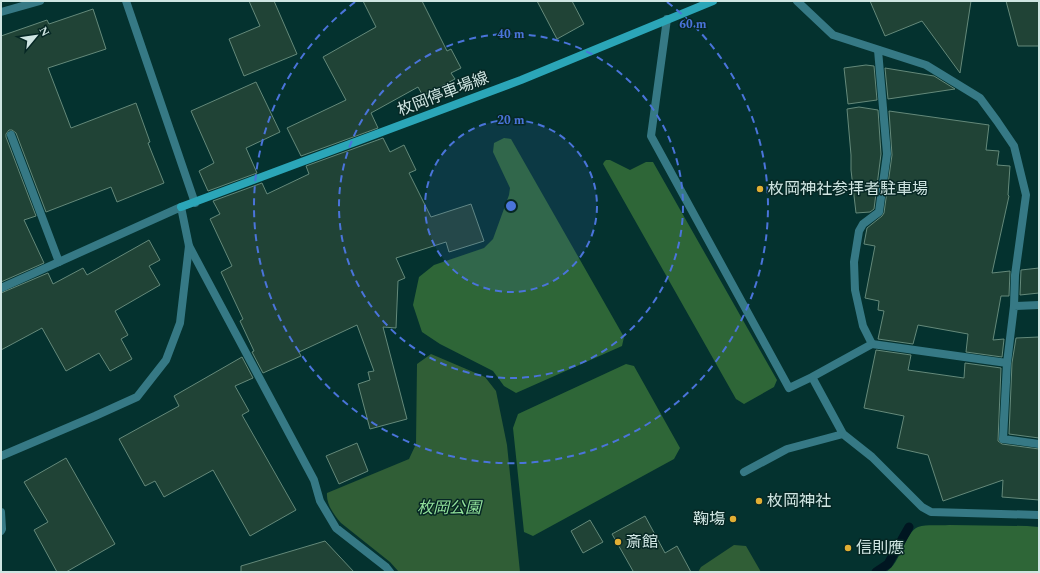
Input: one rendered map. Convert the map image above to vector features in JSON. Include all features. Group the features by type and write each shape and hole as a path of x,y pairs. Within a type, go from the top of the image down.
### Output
{"main road":[{"name":"枚岡停車場線","path":"181,207 521,80 713,1"}],"street":[{"path":"1,12 40,1"},
{"path":"126,1 195,202"},
{"path":"797,1 833,35 926,65 980,98 1014,146 1026,195 1015,275 1014,306 1007,363 1003,438 1039,444"},
{"path":"667,19 651,136 789,388 872,344 1007,363"},
{"path":"872,344 862,326 855,290 854,262 859,231 862,224 878,212 887,154 878,50"},
{"path":"11,135 59,262"},
{"path":"1,288 181,207 189,246 314,480 320,501 332,522 336,528 386,567 390,572"},
{"path":"1,456 137,397 166,360 180,322 189,246"},
{"path":"1014,306 1039,306"},
{"path":"812,377 843,434 872,457 922,507 931,512 1039,515"},
{"path":"744,472 786,449 843,434"},
{"path":"1,512 1,531"}],"green space":[{"path":"504,138 511,139 624,337 622,346 516,393 504,386 493,371 440,344 422,332 413,305 419,277 434,265 484,248 493,239 509,195 510,188 493,152 494,143"},
{"path":"606,160 610,160 630,170 646,162 653,162 777,380 774,387 744,404 736,399 603,164"},
{"name":"枚岡公園","path":"431,354 485,377 496,391 507,445 520,572 399,572 390,562 341,523 329,505 327,493 409,459 416,444 417,364"},
{"path":"626,364 634,366 680,448 674,459 533,536 524,532 513,428 518,414"},
{"path":"929,525 1039,527 1039,572 886,572 896,562 906,541 918,527"},
{"path":"734,545 746,546 761,572 698,572 701,567"}],"building":[{"path":"249,1 274,1 297,54 244,76 229,39 260,26"},
{"path":"363,1 422,1 447,51 451,49 461,68 451,73 455,79 423,96 418,87 371,113 378,128 301,156 287,128 346,100 323,57 376,27"},
{"path":"537,1 572,1 584,24 557,39"},
{"path":"870,1 971,1 960,73 922,21 885,36"},
{"path":"1006,1 1039,1 1039,46 1018,46"},
{"path":"93,9 106,49 48,68 71,128 136,103 150,142 148,143 164,183 117,202 111,187 46,212 16,133 9,130 6,137 36,216 24,220 44,263 1,282 1,36 47,20 49,24"},
{"path":"866,65 874,66 877,100 848,104 844,68"},
{"path":"885,68 934,76 955,89 888,99"},
{"path":"256,82 280,132 246,148 257,173 208,191 199,171 214,163 191,111"},
{"path":"859,107 878,110 881,154 874,209 870,212 856,213 851,170 847,109"},
{"path":"889,111 989,125 986,150 999,151 997,165 1010,166 1009,196 992,273 1010,271 1009,296 1001,296 993,340 1004,339 1002,357 966,352 968,334 918,325 913,344 878,339 884,311 878,310 879,301 865,298 875,246 864,244 867,228 884,213 892,155"},
{"path":"383,138 390,152 404,145 416,170 409,173 431,217 471,204 484,241 449,252 446,242 396,258 405,278 398,281 396,328 383,327 407,419 370,429 358,384 370,380 368,372 374,371 357,325 299,352 301,356 263,373 252,352 254,351 240,321 243,319 221,272 232,266 210,219 220,214 213,201 262,183 267,194 309,174 306,166"},
{"path":"149,240 160,260 149,266 160,285 115,311 128,335 121,339 132,359 110,371 99,353 66,371 42,328 1,350 1,293 48,273 53,284 83,268 87,275"},
{"path":"1039,268 1039,293 1020,295 1021,270"},
{"path":"1039,337 1039,438 1009,434 1012,363 1016,338"},
{"path":"876,350 911,355 908,370 964,378 965,363 1001,368 998,441 1002,444 1039,449 1039,500 1002,497 1003,480 943,501 928,455 897,448 904,416 864,408"},
{"path":"242,357 253,378 235,386 249,411 242,415 296,510 250,536 213,470 164,497 155,481 145,486 119,439 179,406 174,396"},
{"path":"357,443 368,471 339,484 326,456"},
{"path":"66,458 115,544 66,572 57,572 34,530 48,522 24,482"},
{"name":"斎館","path":"645,516 665,553 677,546 691,572 631,572 633,571 612,534"},
{"path":"590,520 603,542 583,553 571,531"},
{"path":"325,541 354,572 241,572 241,566"}],"waterway":[{"path":"876,572 888,564 909,527"}],"place":[{"name":"枚岡神社参拝者駐車場","path":"760,189"},
{"name":"枚岡神社","path":"759,501"},
{"name":"鞠塲","path":"733,519"},
{"name":"斎館","path":"618,542"},
{"name":"信則應","path":"848,548"}]}
